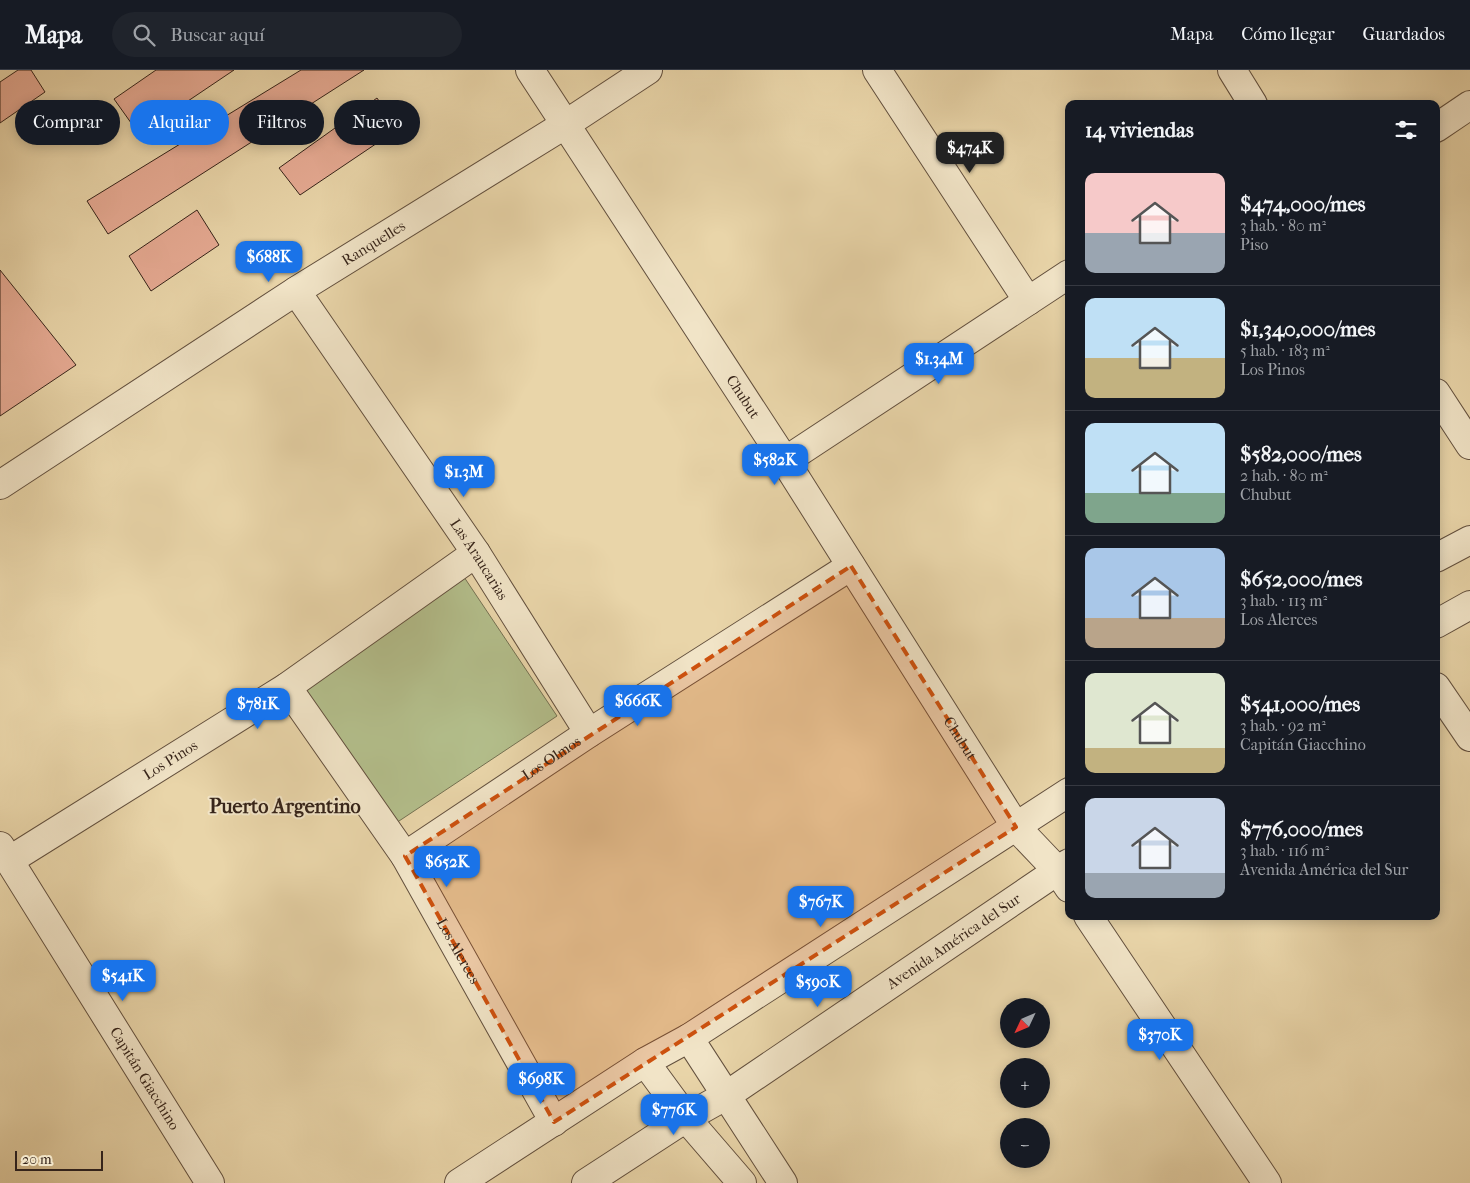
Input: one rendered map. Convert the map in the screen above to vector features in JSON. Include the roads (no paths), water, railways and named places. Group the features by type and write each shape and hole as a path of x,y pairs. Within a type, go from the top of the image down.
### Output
{"street":[{"name":"Chubut","path":"530,70 785,461 1016,827 1065,874"},
{"name":"Ranquelles","path":"0,485 296,291 566,124 648,70"},
{"path":"876,70 1028,301"},
{"path":"1232,70 1251,100"},
{"path":"1440,125 1470,105"},
{"path":"785,461 1065,277"},
{"name":"Las Araucarias","path":"296,291 476,553 589,733"},
{"path":"1440,399 1470,445"},
{"path":"1440,556 1470,540"},
{"name":"Los Pinos","path":"5,853 287,687 476,553"},
{"name":"Los Olmos","path":"405,856 589,733 850,566"},
{"path":"1440,622 1470,605"},
{"name":"Los Alerces","path":"287,687 405,856 554,1122"},
{"path":"1440,693 1470,737"},
{"path":"459,1183 646,1062 689,1038 1065,795"},
{"name":"Capitán Giacchino","path":"5,853 210,1183"},
{"name":"Avenida América del Sur","path":"586,1183 686,1118 727,1095 1065,874"},
{"path":"1091,920 1266,1183"},
{"path":"689,1038 783,1183"},
{"path":"646,1062 686,1118 742,1183"}],"district":[{"name":"Puerto Argentino","path":"285,806"}]}
